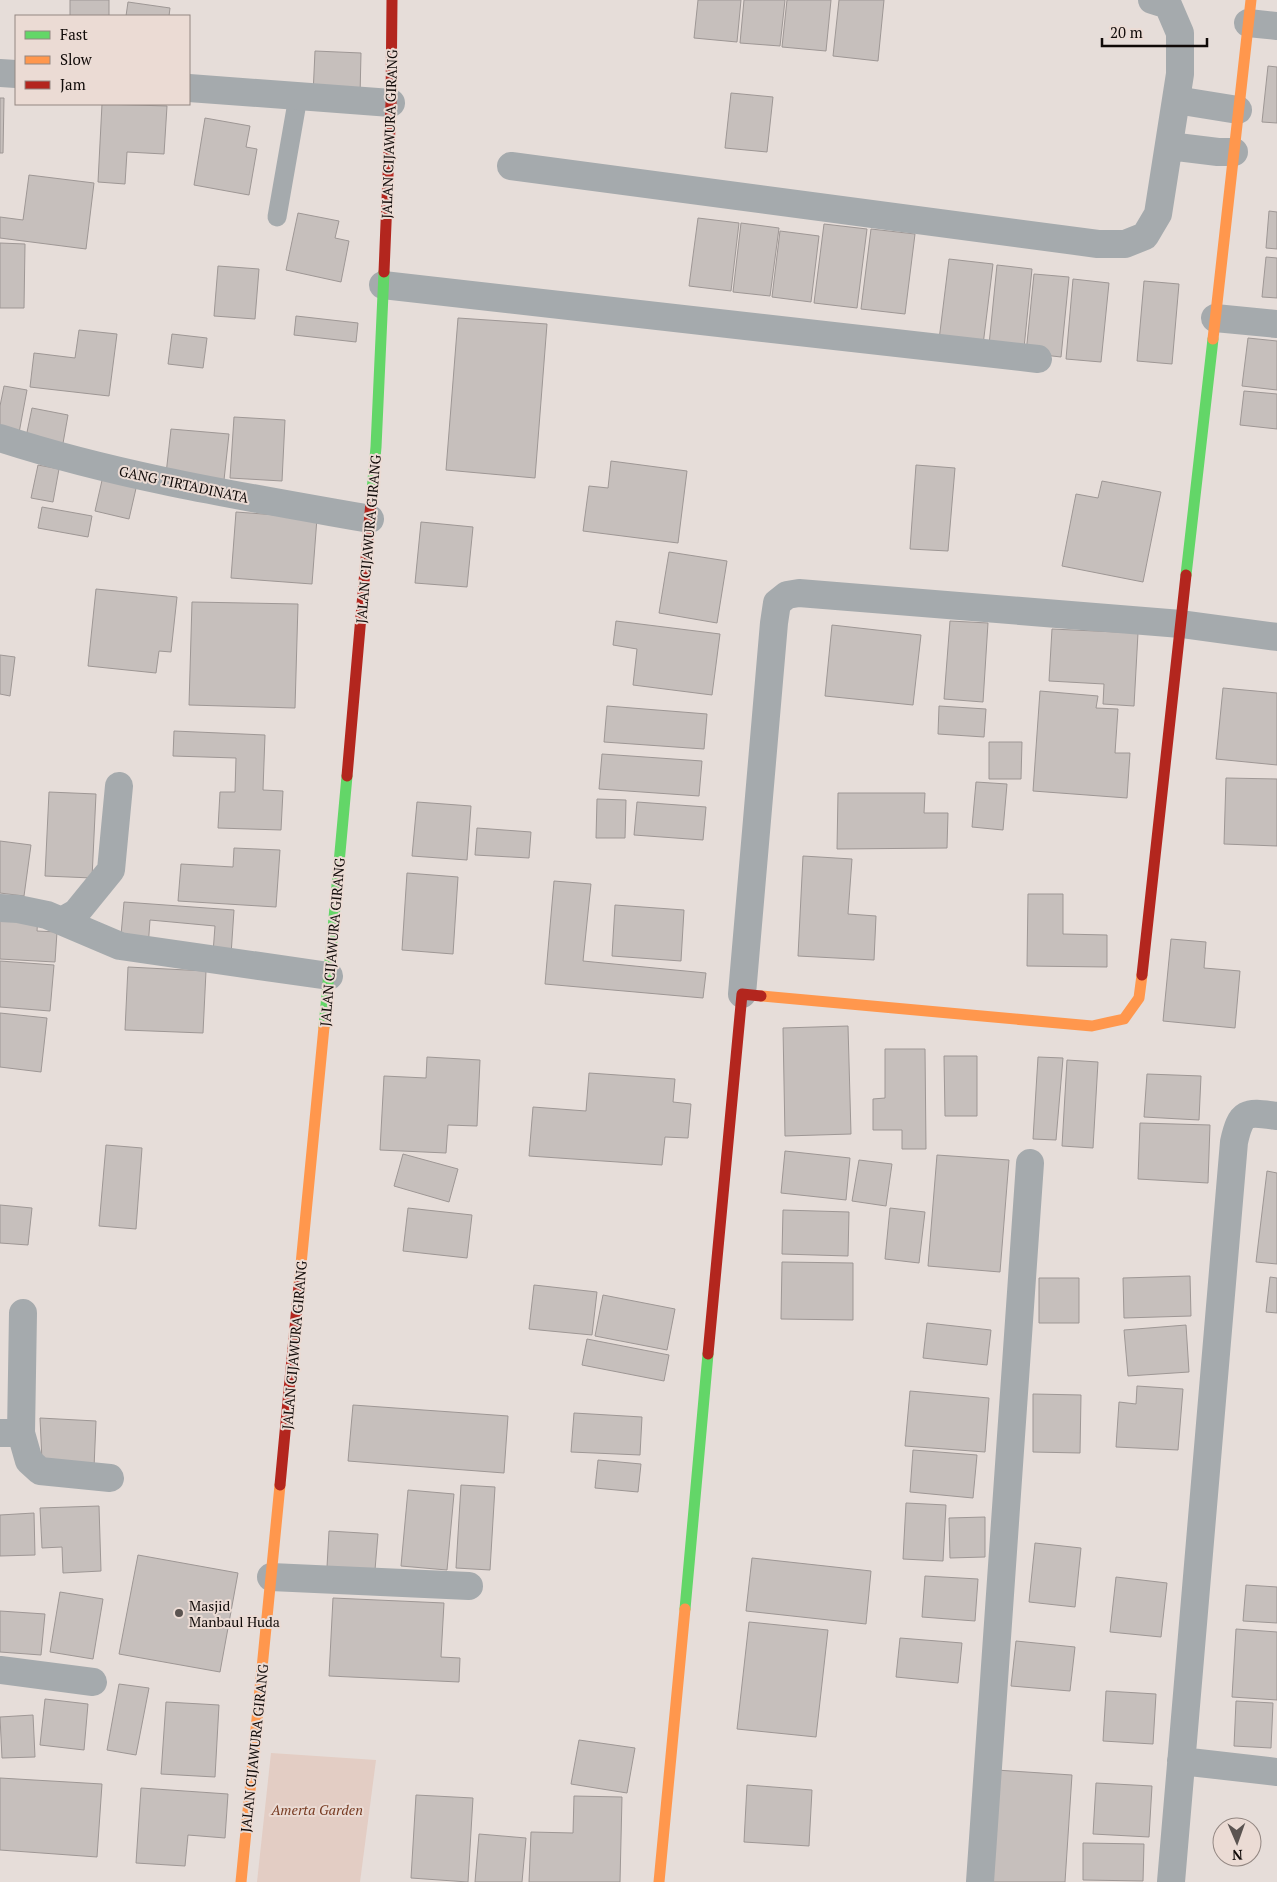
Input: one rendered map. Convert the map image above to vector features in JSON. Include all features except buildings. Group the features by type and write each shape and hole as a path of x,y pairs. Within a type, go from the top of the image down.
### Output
{"street":[{"name":"JALAN CIJAWURA GIRANG","path":"241,1882 329,976 376,447 391,104 392,0"},
{"path":"512,166 1098,244 1125,244 1145,236 1158,214 1180,74 1180,33 1168,4 1152,0"},
{"path":"742,994 1092,1026 1124,1019 1139,998 1250,11 1277,26"},
{"path":"0,73 15,74"},
{"path":"190,88 391,104"},
{"path":"1176,100 1238,110"},
{"path":"1169,146 1234,152"},
{"path":"383,285 1038,360"},
{"path":"1215,318 1277,324"},
{"name":"GANG TIRTADINATA","path":"0,438 42,452 175,484 370,519"},
{"path":"659,1882 777,603 787,595 800,593 1181,624 1277,636"},
{"path":"62,921 76,913 111,870 119,786"},
{"path":"0,908 18,909 47,915 120,946 329,976"},
{"path":"1171,1882 1234,1142 1238,1124 1246,1114 1277,1116"},
{"path":"980,1882 1030,1163"},
{"path":"23,1313 10,1433 29,1461 40,1471 110,1478"},
{"path":"271,1577 469,1586"},
{"path":"0,1670 93,1682"},
{"path":"1181,1761 1277,1772"}],"lane":[{"path":"277,217 298,97"}],"green space":[{"name":"Amerta Garden","path":"271,1753 376,1760 360,1882 257,1882"}],"traffic: fast":[{"path":"371,502 376,447 384,272"},
{"path":"1186,575 1213,339"},
{"path":"324,1027 347,776"},
{"path":"685,1609 708,1354"}],"traffic: slow":[{"path":"1213,339 1251,0"},
{"path":"761,996 1092,1026 1124,1019 1139,998 1142,975"},
{"path":"299,1285 324,1027"},
{"path":"241,1882 280,1485"},
{"path":"659,1882 685,1609"}],"traffic: jam":[{"path":"384,272 391,103 392,0"},
{"path":"347,776 371,502"},
{"path":"1142,975 1186,575"},
{"path":"708,1354 742,994 761,996"},
{"path":"280,1485 299,1285"}],"place":[{"name":"Masjid Manbaul Huda","path":"179,1613"}]}
